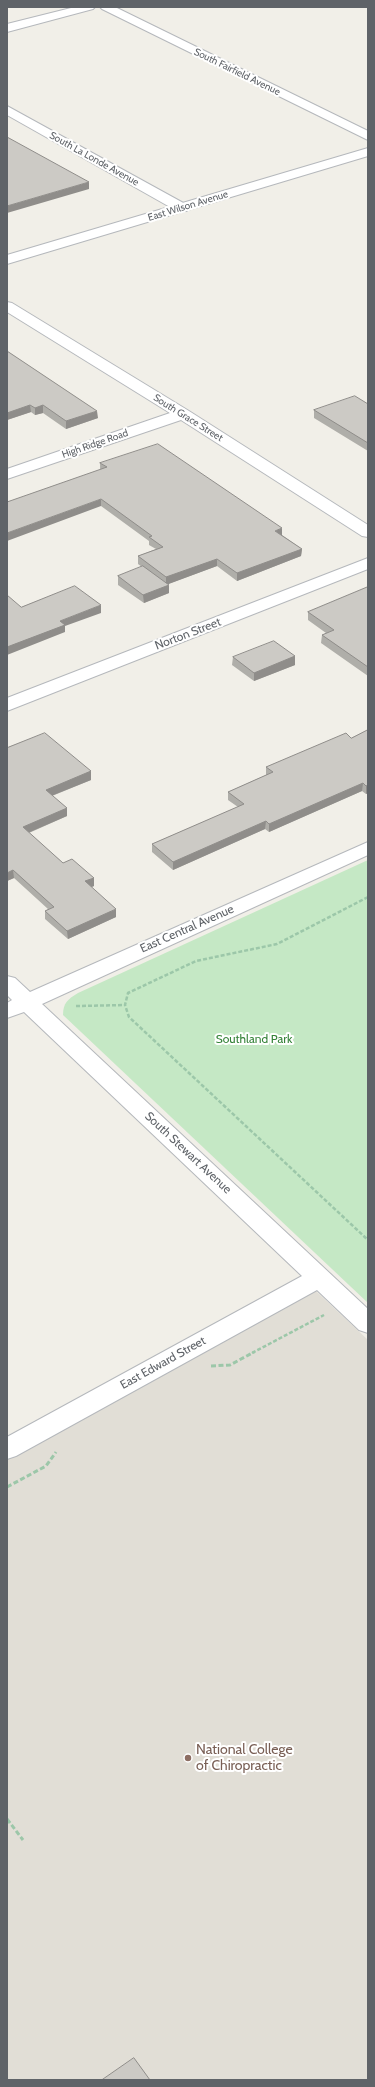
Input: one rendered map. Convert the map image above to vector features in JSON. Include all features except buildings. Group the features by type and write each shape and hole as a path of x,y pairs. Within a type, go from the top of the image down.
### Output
{"street":[{"path":"7,28 89,7"},
{"name":"South Fairfield Avenue","path":"106,7 368,136"},
{"name":"South La Londe Avenue","path":"7,110 182,208"},
{"name":"East Wilson Avenue","path":"7,260 368,152"},
{"name":"South Grace Street","path":"7,306 182,414 368,532"},
{"name":"High Ridge Road","path":"7,474 182,414"},
{"name":"Norton Street","path":"7,705 368,564"},
{"name":"East Central Avenue","path":"27,1002 368,848"},
{"name":"South Stewart Avenue","path":"7,983 368,1324"},
{"name":"East Edward Street","path":"7,1449 319,1278"}],"path":[{"path":"368,897 277,944 196,961 167,973 128,994 125,1005 130,1017 368,1240"},
{"path":"27,1002 63,1006 125,1005"},
{"path":"205,1366 230,1366 346,1303"},
{"path":"7,1487 46,1466 61,1446"},
{"path":"7,1819 23,1840"}],"shaded area":[{"name":"National College of Chiropractic","path":"302,1278 368,1340 368,2080 7,2080 7,1437"}],"green space":[{"name":"Southland Park","path":"368,860 368,1303 63,1015 64,1007 67,1002 71,997 78,993"}],"place":[{"name":"National College of Chiropractic","path":"188,1758"}]}
